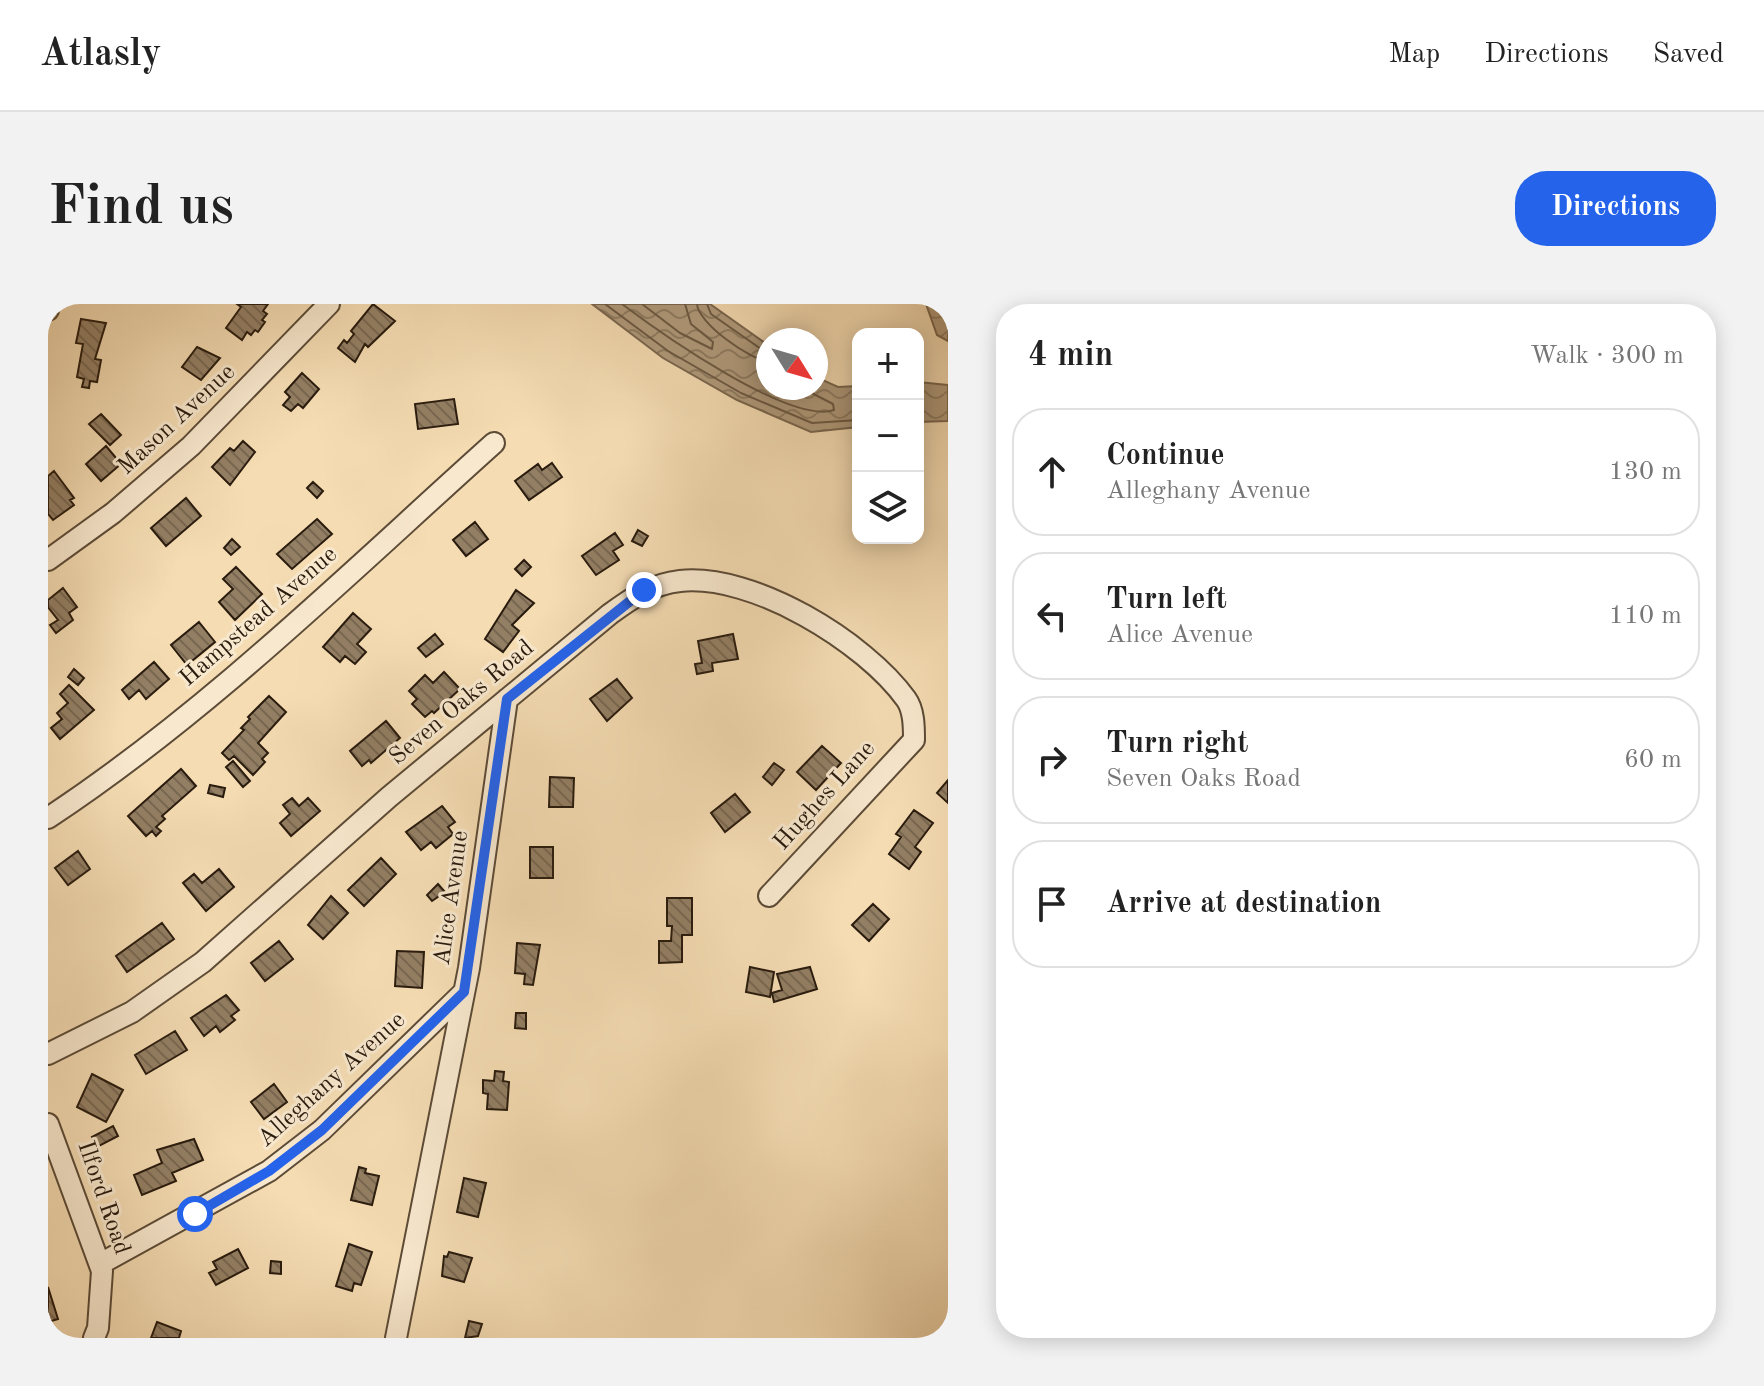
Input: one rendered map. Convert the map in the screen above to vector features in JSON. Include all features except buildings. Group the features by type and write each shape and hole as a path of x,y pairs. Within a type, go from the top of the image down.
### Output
{"street":[{"path":"48,310 49,304"},
{"path":"307,327 309,304"},
{"name":"Mason Avenue","path":"48,560 113,513 191,446 329,304"},
{"name":"Hampstead Avenue","path":"48,818 142,751 228,679 494,443"},
{"name":"Seven Oaks Road","path":"48,1054 132,1012 203,962 389,797 644,590 682,580 738,588 771,598 820,623 880,671 908,701 914,729"},
{"name":"Alice Avenue","path":"396,1338 464,992 507,699"},
{"name":"Hughes Lane","path":"769,896 914,740 914,729"},
{"name":"Alleghany Avenue","path":"100,1264 269,1171 322,1130 464,992"},
{"name":"Ilford Road","path":"48,1124 100,1264 101,1298 94,1338"}],"water":[{"path":"592,304 710,304 756,337 756,400 828,400 828,382 838,387 852,386 852,428 811,432 737,400 663,358"},
{"path":"926,304 948,304 948,341 937,335"},
{"path":"924,383 948,385 948,421 924,422"}],"route":[{"path":"195,1214 269,1171 322,1130 464,992 507,699 644,590"}]}
